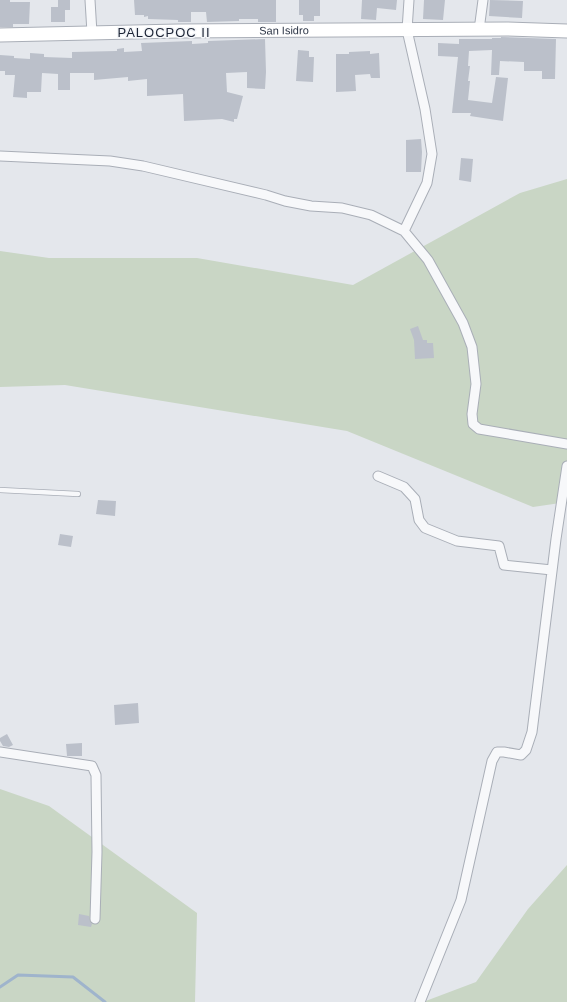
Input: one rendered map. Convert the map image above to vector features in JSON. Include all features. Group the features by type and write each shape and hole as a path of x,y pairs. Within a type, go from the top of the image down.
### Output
{"street":[{"path":"90,0 92,33"},
{"path":"404,231 426,183 432,154 425,109 407,30 409,0"},
{"path":"479,30 483,0"},
{"name":"San Isidro","path":"0,35 185,31 567,31"},
{"path":"0,156 110,161 143,166 266,195 285,201 311,206 342,208 371,215 404,231 428,260 463,323 472,347 476,384 472,414 473,424 479,429 567,444"},
{"path":"420,1002 462,900 492,761 497,752 521,755 526,750 532,732 552,570 567,466"},
{"path":"378,476 404,487 415,499 418,520 425,528 458,541 499,546 504,565 552,570"},
{"path":"0,752 92,766 96,775 97,852 95,919"}],"lane":[{"path":"0,490 78,494"}],"green space":[{"path":"567,179 567,502 533,507 347,431 65,385 0,387 0,251 49,258 197,258 353,285 520,193"},
{"path":"0,789 49,806 197,913 195,1002 0,1002"},
{"path":"567,865 567,1002 423,1002 476,982 528,909"}],"building":[{"path":"0,0 10,0 10,2 30,2 29,24 13,24 13,27 0,27"},
{"path":"58,0 70,0 70,10 65,10 65,22 51,22 51,7 58,7"},
{"path":"134,0 276,0 276,22 258,22 258,19 239,19 239,21 207,22 206,12 191,12 191,22 148,19 148,16 144,17 144,15 135,15"},
{"path":"299,0 320,0 320,16 314,16 314,21 303,21 303,15 299,15"},
{"path":"362,0 397,0 396,10 377,8 376,20 361,19"},
{"path":"424,0 445,0 443,20 423,19"},
{"path":"490,0 523,1 522,18 489,16"},
{"path":"501,37 556,39 555,79 542,79 542,71 524,71 524,62 500,61 499,75 491,75 492,50 469,51 468,66 470,66 468,81 470,81 468,100 492,103 496,77 508,78 503,121 470,116 471,113 452,113 458,57 438,56 438,43 459,44 459,39 492,39"},
{"path":"265,39 265,89 247,88 247,72 226,73 227,92 243,96 237,119 234,119 234,122 222,119 184,121 183,94 147,96 147,79 128,81 128,77 94,80 94,73 70,73 70,90 58,90 58,74 42,73 41,92 27,92 27,98 13,97 15,75 5,75 5,71 0,71 0,55 30,59 30,53 44,54 44,57 72,58 72,52 117,51 117,49 124,48 124,52 142,51 141,43 192,41 192,44 208,43 208,41"},
{"path":"298,50 309,51 309,57 314,57 313,82 296,81"},
{"path":"370,51 370,54 379,53 380,78 371,78 370,74 355,75 356,91 336,92 336,54"},
{"path":"421,139 421,172 406,172 406,140"},
{"path":"461,158 473,159 471,182 459,180"},
{"path":"418,326 423,340 427,340 427,343 433,343 434,358 415,359 414,340 410,329"},
{"path":"98,500 116,501 115,516 96,514"},
{"path":"60,534 73,536 71,547 58,545"},
{"path":"138,703 139,723 115,725 114,705"},
{"path":"7,734 13,745 9,747 3,746 0,741 0,738"},
{"path":"82,743 82,756 67,756 66,744"},
{"path":"79,914 89,916 92,924 91,927 78,925"}],"waterway":[{"path":"0,987 18,975 73,977 105,1002"}],"district":[{"name":"PALOCPOC II","path":"164,32"}]}
